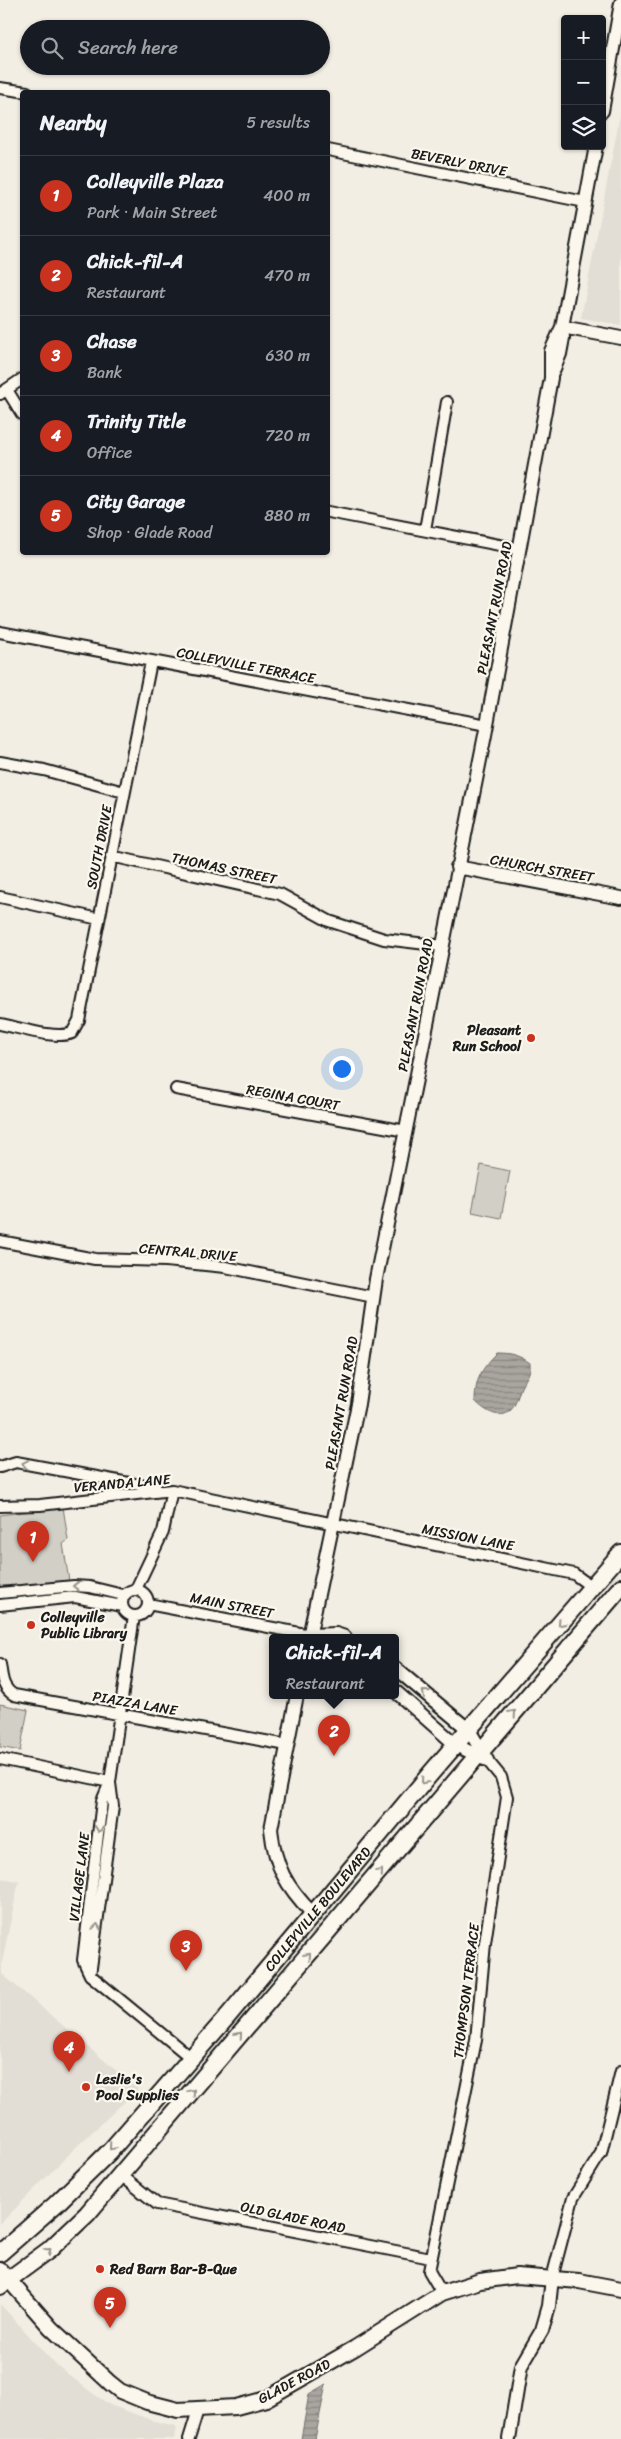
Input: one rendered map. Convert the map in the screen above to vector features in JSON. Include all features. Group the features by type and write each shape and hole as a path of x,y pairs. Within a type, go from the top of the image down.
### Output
{"main road":[{"name":"COLLEYVILLE BOULEVARD","path":"0,2253 56,2204 110,2151 621,1553"},
{"name":"COLLEYVILLE BOULEVARD","path":"3,2279 49,2250 87,2214 482,1756 621,1587"},
{"path":"593,1588 608,1603"},
{"name":"GLADE ROAD","path":"3,2279 63,2341 120,2391 147,2402 178,2410 236,2407 266,2399 355,2348 442,2293 480,2281 517,2276 552,2278 621,2289"}],"street":[{"path":"603,105 621,3"},
{"path":"0,88 20,91"},
{"name":"BEVERLY DRIVE","path":"330,150 585,202"},
{"name":"PLEASANT RUN ROAD","path":"311,1634 358,1404 374,1297 487,725 551,378 560,354 563,338 562,327 595,150"},
{"path":"562,327 621,338"},
{"path":"20,380 4,392 20,412"},
{"path":"425,530 447,402"},
{"path":"330,512 520,549"},
{"name":"COLLEYVILLE TERRACE","path":"0,632 487,725"},
{"name":"SOUTH DRIVE","path":"0,1024 57,1035 68,1035 72,1033 79,1020 151,662"},
{"path":"0,762 44,770 124,792"},
{"name":"THOMAS STREET","path":"111,856 280,894 329,921 384,939 443,946"},
{"name":"CHURCH STREET","path":"458,867 621,898"},
{"path":"0,897 99,919"},
{"name":"REGINA COURT","path":"176,1089 406,1131"},
{"name":"CENTRAL DRIVE","path":"0,1241 95,1259 166,1261 226,1267 374,1297"},
{"path":"0,1467 16,1462 172,1490 163,1532 136,1589 124,1595 122,1606 124,1611 134,1616 143,1613 148,1604 146,1596 136,1589"},
{"name":"VERANDA LANE","path":"0,1506 40,1505 172,1490 333,1525"},
{"name":"MISSION LANE","path":"333,1525 574,1574 593,1588"},
{"path":"0,1593 74,1586 90,1587 124,1595"},
{"path":"0,1605 75,1597 122,1606"},
{"name":"MAIN STREET","path":"148,1604 301,1634"},
{"name":"VILLAGE LANE","path":"134,1616 110,1782 102,1801 83,1960 90,1975 191,2058"},
{"name":"PIAZZA LANE","path":"0,1664 6,1691 14,1695 287,1745"},
{"path":"399,1671 468,1730 482,1756"},
{"path":"399,1694 456,1744 482,1756"},
{"path":"297,1699 271,1829 274,1849 284,1879 293,1893 312,1913"},
{"name":"THOMPSON TERRACE","path":"431,2258 476,2040 485,1943 507,1797 500,1777 482,1756"},
{"path":"0,1759 110,1782"},
{"path":"509,2439 521,2366 542,2330 549,2306 552,2278 573,2198 601,2153 621,2072"},
{"name":"OLD GLADE ROAD","path":"121,2175 157,2204 431,2258"},
{"path":"431,2258 429,2271 442,2293"},
{"path":"189,2439 198,2410"}],"shaded area":[{"path":"621,110 621,325 581,318"},
{"path":"481,1165 510,1171 501,1218 472,1212"},
{"path":"497,1353 514,1355 530,1363 529,1373 513,1407 509,1412 500,1415 486,1410 475,1401 476,1386 480,1374"},
{"path":"63,1507 68,1540 63,1544 69,1581 0,1588 0,1515"},
{"path":"0,1704 28,1710 20,1751 0,1747"},
{"path":"0,1878 19,1881 2,1962 2,1974 138,2089 74,2149 0,2224"},
{"path":"0,2304 55,2364 91,2392 110,2405 154,2421 176,2426 174,2439 0,2439"},
{"path":"326,2384 315,2439 301,2439 309,2394"}],"place":[{"name":"Pleasant Run School","path":"531,1038"},
{"name":"Colleyville Plaza","path":"33,1562"},
{"name":"Colleyville Public Library","path":"31,1625"},
{"name":"Chick-fil-A","path":"334,1756"},
{"name":"Chase","path":"186,1971"},
{"name":"Trinity Title","path":"69,2072"},
{"name":"Leslie's Pool Supplies","path":"86,2087"},
{"name":"Red Barn Bar-B-Que","path":"100,2269"},
{"name":"City Garage","path":"110,2328"}]}
